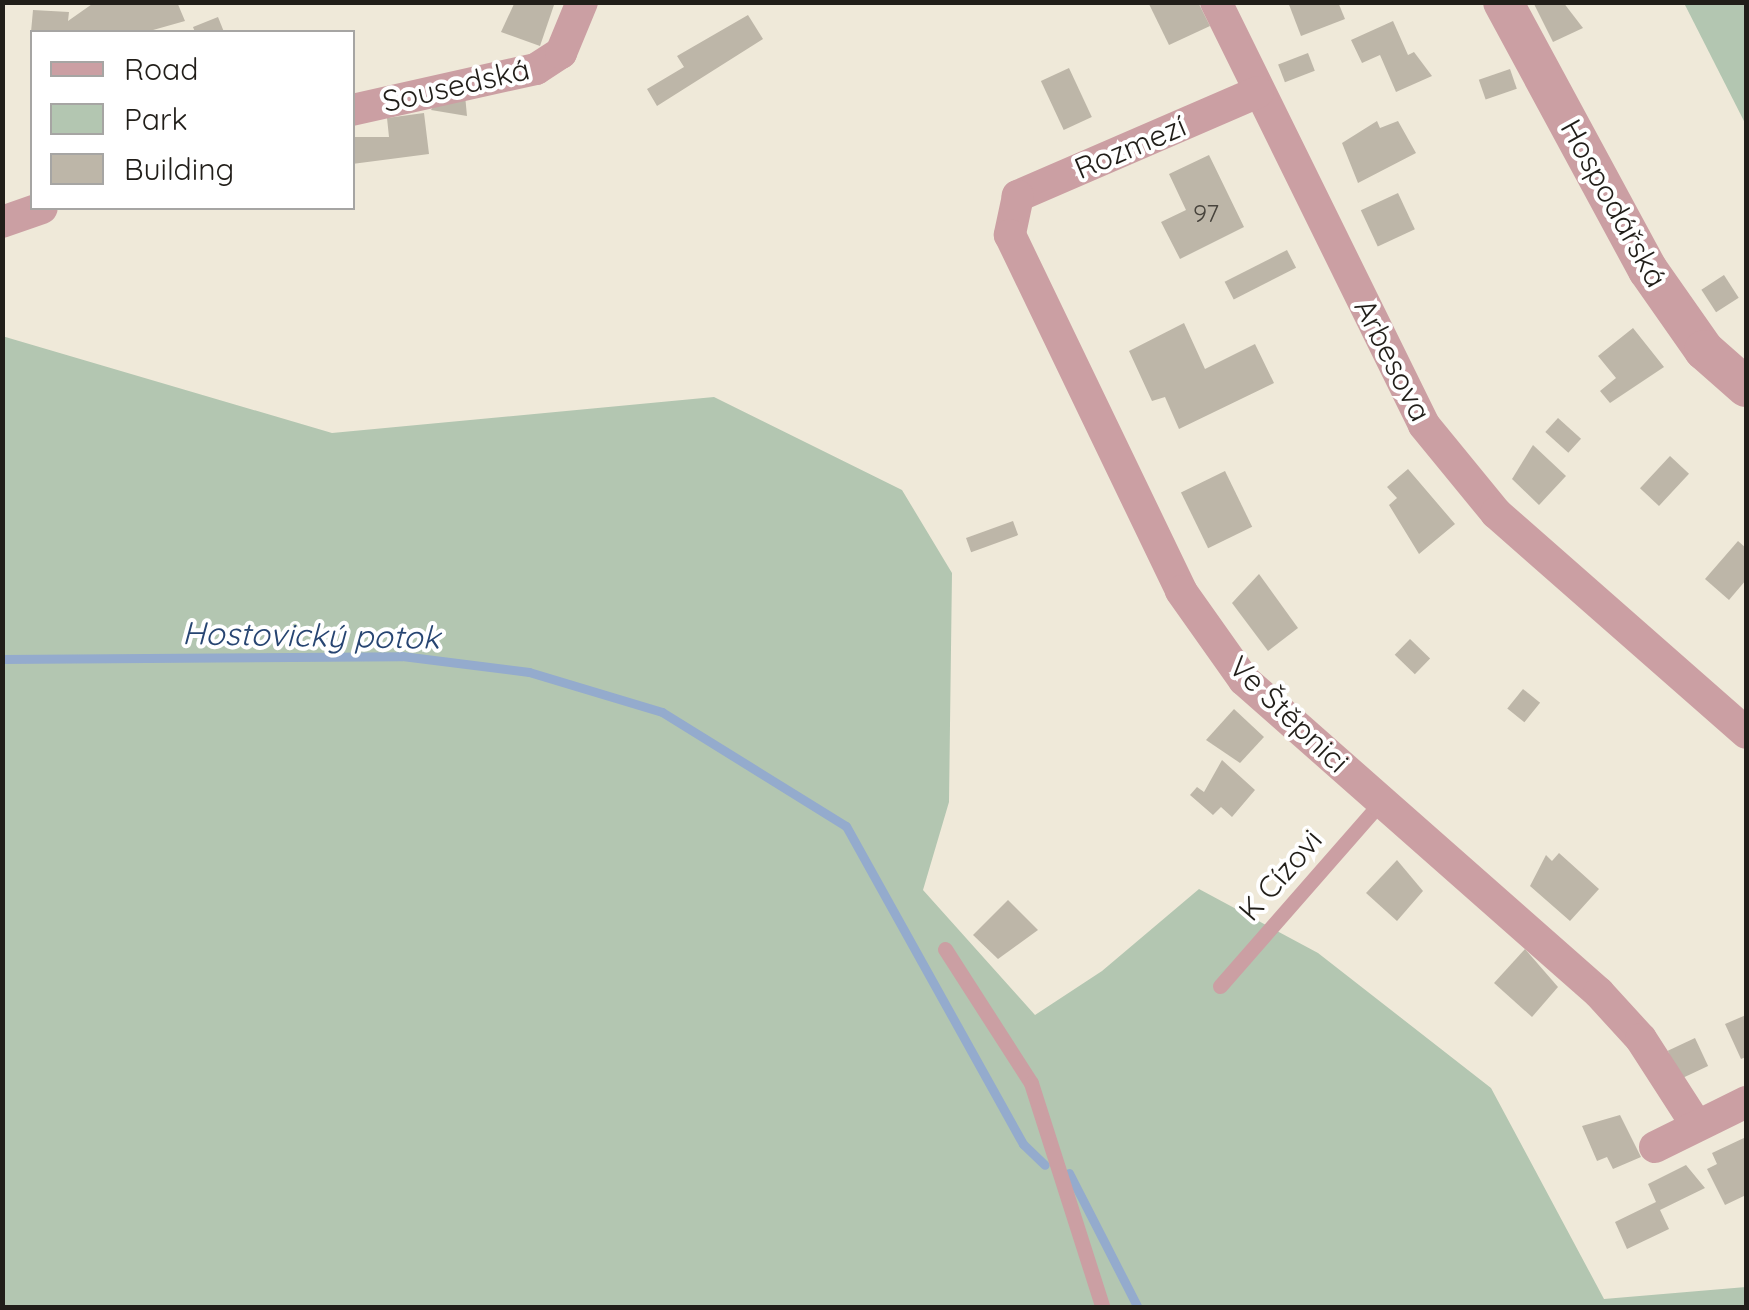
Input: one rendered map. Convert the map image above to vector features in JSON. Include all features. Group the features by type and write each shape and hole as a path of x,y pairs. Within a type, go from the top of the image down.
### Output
{"street":[{"name":"Sousedská","path":"355,109 536,69 561,53 582,2"},
{"name":"Arbesova","path":"1216,2 1424,425 1496,513 1746,733"},
{"name":"Hospodářská","path":"1503,2 1648,270 1704,350 1746,387"},
{"name":"Rozmezí","path":"1010,211 1018,196 1258,92"},
{"path":"2,222 36,210"},
{"name":"Ve Štěpnici","path":"1010,211 1010,235 1181,591 1244,680 1599,993 1641,1039 1696,1126"},
{"path":"1655,1147 1746,1102"}],"lane":[{"name":"K Cízovi","path":"1220,986 1382,801"},
{"path":"945,948 1030,1082 1103,1308"}],"green space":[{"path":"1684,3 1746,3 1746,125"},
{"path":"2,336 332,433 714,397 902,490 952,573 949,802 923,890 1035,1015 1102,971 1199,889 1318,953 1491,1088 1604,1299 1746,1287 1746,1307 3,1307"}],"building":[{"path":"95,2 177,2 185,21 153,30 31,30 33,10 69,12 68,21"},
{"path":"555,2 540,46 501,32 514,4"},
{"path":"1148,2 1198,2 1210,26 1169,45"},
{"path":"1288,2 1338,2 1345,19 1301,36"},
{"path":"1533,2 1563,2 1583,28 1553,42"},
{"path":"748,15 763,39 657,106 647,89 684,67 677,56"},
{"path":"218,17 223,30 194,30 193,27"},
{"path":"1393,21 1408,55 1414,52 1432,76 1396,92 1380,55 1362,63 1351,40"},
{"path":"1308,53 1315,71 1285,82 1278,64"},
{"path":"1069,68 1092,117 1064,130 1041,81"},
{"path":"1510,69 1517,89 1486,100 1479,80"},
{"path":"465,95 467,116 431,110 438,99"},
{"path":"424,113 429,154 355,164 355,137 389,137 387,118"},
{"path":"1377,121 1380,128 1398,121 1416,153 1358,183 1342,143"},
{"path":"1209,155 1244,227 1180,259 1161,222 1186,210 1169,174"},
{"path":"1398,193 1415,229 1378,247 1361,210"},
{"path":"1287,250 1296,268 1234,300 1225,282"},
{"path":"1724,275 1739,298 1716,312 1701,290"},
{"path":"1184,323 1205,369 1255,344 1274,383 1179,429 1165,397 1152,401 1129,351"},
{"path":"1633,328 1664,367 1610,403 1600,391 1616,378 1598,356"},
{"path":"1558,418 1581,439 1568,453 1545,432"},
{"path":"1533,445 1566,476 1539,505 1512,479"},
{"path":"1670,456 1689,474 1659,506 1640,488"},
{"path":"1408,469 1455,524 1419,554 1389,505 1397,498 1387,487"},
{"path":"1225,471 1252,527 1208,548 1181,492"},
{"path":"1013,521 1018,535 971,552 966,538"},
{"path":"1738,541 1746,548 1746,580 1729,600 1705,579"},
{"path":"1259,574 1298,628 1268,651 1232,603"},
{"path":"1410,639 1430,658 1415,674 1395,655"},
{"path":"1523,689 1540,703 1524,722 1507,708"},
{"path":"1234,709 1264,737 1240,763 1206,740"},
{"path":"1222,760 1255,790 1232,817 1221,807 1213,815 1190,795 1197,787 1204,792"},
{"path":"1559,853 1599,889 1570,921 1530,886 1546,855 1552,861"},
{"path":"1397,860 1423,891 1397,921 1366,893"},
{"path":"1008,900 1038,930 998,959 973,935"},
{"path":"1525,949 1558,987 1532,1017 1494,983"},
{"path":"1746,1015 1746,1057 1741,1059 1725,1024"},
{"path":"1695,1038 1708,1066 1681,1079 1668,1051"},
{"path":"1620,1115 1641,1157 1613,1169 1607,1157 1597,1161 1582,1126"},
{"path":"1746,1137 1746,1195 1725,1205 1707,1169 1717,1164 1712,1153"},
{"path":"1686,1165 1705,1188 1660,1210 1669,1229 1627,1249 1615,1222 1656,1202 1648,1184"}],"waterway":[{"name":"Hostovický potok","path":"2,659 402,656 529,672 662,712 846,826 1023,1144 1045,1165"},
{"name":"Hostovický potok","path":"1069,1173 1138,1308"}]}
